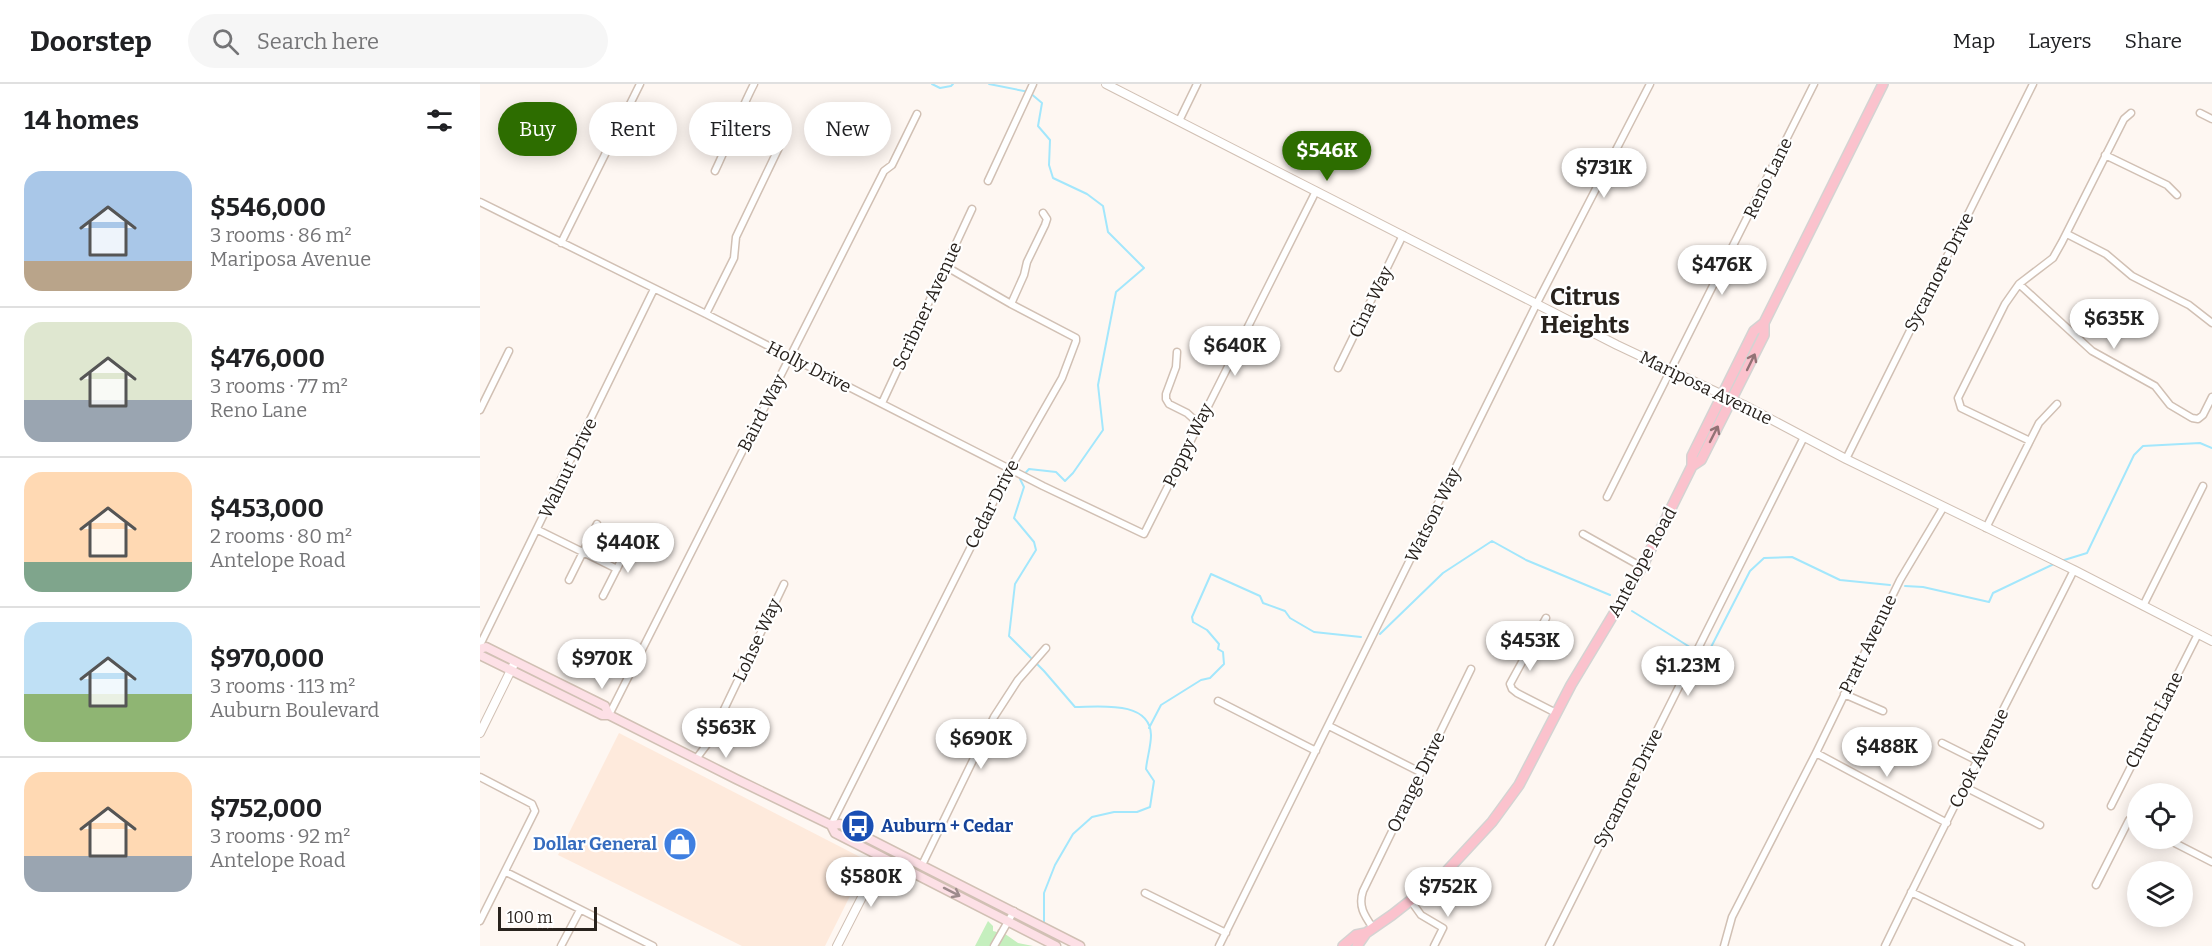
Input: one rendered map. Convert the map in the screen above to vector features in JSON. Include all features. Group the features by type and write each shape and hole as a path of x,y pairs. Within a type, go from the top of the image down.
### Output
{"main road":[{"name":"Antelope Road","path":"1343,946 1356,935 1369,930 1411,901 1443,875 1492,822 1519,785 1571,685 1642,567 1692,466 1701,460 1727,397 1764,335 1764,323 1883,84"},
{"path":"480,647 486,647 605,706 609,715"},
{"path":"480,655 602,716 609,715 831,825 840,824 1080,946"},
{"path":"831,825 835,833 1054,945"},
{"name":"Antelope Road","path":"1358,946 1369,930"}],"street":[{"path":"561,243 640,84"},
{"path":"715,171 754,84"},
{"path":"987,181 1033,84"},
{"name":"Mariposa Avenue","path":"1106,84 1617,345 1727,397 1846,459 2212,641"},
{"path":"1179,121 1197,84"},
{"name":"Watson Way","path":"1219,946 1537,303 1650,84"},
{"name":"Reno Lane","path":"1607,497 1814,84"},
{"name":"Sycamore Drive","path":"1846,459 2033,84"},
{"path":"2030,441 1961,408 1958,398 2005,304 2019,284 2053,258 2124,119 2131,113"},
{"path":"2200,113 2212,119"},
{"name":"Baird Way","path":"609,715 884,171 892,165 918,114"},
{"path":"2105,155 2168,185 2177,195"},
{"path":"706,314 734,258 736,237 775,156"},
{"name":"Poppy Way","path":"1138,532 1144,534 1152,519 1316,191"},
{"name":"Holly Drive","path":"480,202 1138,532"},
{"name":"Scribner Avenue","path":"882,403 972,209"},
{"path":"945,266 1011,304 1045,225 1047,219 1043,213"},
{"path":"2067,234 2106,254 2132,276 2188,305 2212,323"},
{"name":"Cina Way","path":"1338,368 1403,235"},
{"path":"2019,284 2092,351 2155,386 2163,398 2179,411 2198,419 2203,415 2212,397"},
{"name":"Walnut Drive","path":"480,647 654,289"},
{"name":"Cedar Drive","path":"831,825 1010,469 1062,378 1074,350 1076,338 1011,304"},
{"path":"480,410 509,351"},
{"path":"1177,352 1176,367 1166,399 1169,404 1187,413 1198,423"},
{"path":"1986,528 2039,423 2057,404"},
{"name":"Sycamore Drive","path":"1549,946 1804,437"},
{"path":"2143,606 2203,486"},
{"name":"Pratt Avenue","path":"1724,946 1732,917 1816,753 1900,580 1943,507"},
{"path":"569,580 597,524"},
{"path":"538,530 617,569"},
{"path":"1583,534 1642,567"},
{"path":"603,596 631,541"},
{"name":"Cook Avenue","path":"1885,946 2071,569"},
{"name":"Lohse Way","path":"696,759 708,743 784,584"},
{"path":"1546,618 1510,684 1512,690 1556,714"},
{"name":"Church Lane","path":"2111,806 2198,634"},
{"path":"922,865 993,717 1029,667 1046,648"},
{"path":"480,733 514,662"},
{"name":"Orange Drive","path":"1369,930 1362,911 1361,897 1471,669"},
{"path":"1844,694 1883,711"},
{"path":"1218,701 1316,751"},
{"path":"1329,726 1420,772"},
{"path":"1942,743 1978,761"},
{"path":"1816,753 1947,823"},
{"path":"480,777 532,804 536,812 480,921"},
{"path":"1965,787 2040,825"},
{"path":"2096,885 2127,824"},
{"path":"2187,849 2212,862"},
{"path":"837,946 882,858"},
{"path":"506,872 653,946"},
{"path":"1911,892 2021,946"},
{"path":"1145,893 1226,933"},
{"path":"1411,901 1422,915 1443,928 1434,946"},
{"path":"561,946 579,910"},
{"path":"994,946 1014,911"}],"shaded area":[{"path":"619,733 864,859 865,866 825,946 742,946 558,855"}],"green space":[{"path":"988,921 993,926 993,931 997,932 998,929 1018,943 1033,946 975,946"}],"waterway":[{"path":"932,84 940,88 953,84"},
{"path":"989,84 1029,92 1042,103 1038,126 1050,140 1049,165 1053,178 1087,194 1103,206 1108,232 1144,268 1116,292 1098,385 1103,430 1065,481 1056,472 1029,469 1020,479 1024,487 1014,518 1034,542 1036,550 1015,584 1009,636 1044,671 1075,707 1109,707 1133,711 1142,716 1148,724 1151,735 1146,769 1154,781 1150,807 1137,812 1114,812 1092,817 1073,834 1055,865 1044,893 1044,924"},
{"path":"2061,561 2087,553 2134,455 2143,446 2200,443 2212,448"},
{"path":"1380,634 1443,573 1492,541 1526,560 1610,595"},
{"path":"1703,654 1707,655 1750,571 1764,558 1792,557 1840,580 1890,585"},
{"path":"1905,586 1923,587 1989,602 1993,593 2056,563"},
{"path":"1149,728 1161,705 1201,680 1210,678 1224,664 1223,652 1218,649 1219,644 1207,630 1193,622 1192,617 1211,574 1260,596 1263,603 1285,611 1290,618 1314,632 1361,637"},
{"path":"1632,611 1693,649"}],"place":[{"name":"Auburn + Cedar","path":"858,826"},
{"name":"Dollar General","path":"680,844"}],"district":[{"name":"Citrus Heights","path":"1585,311"}]}
